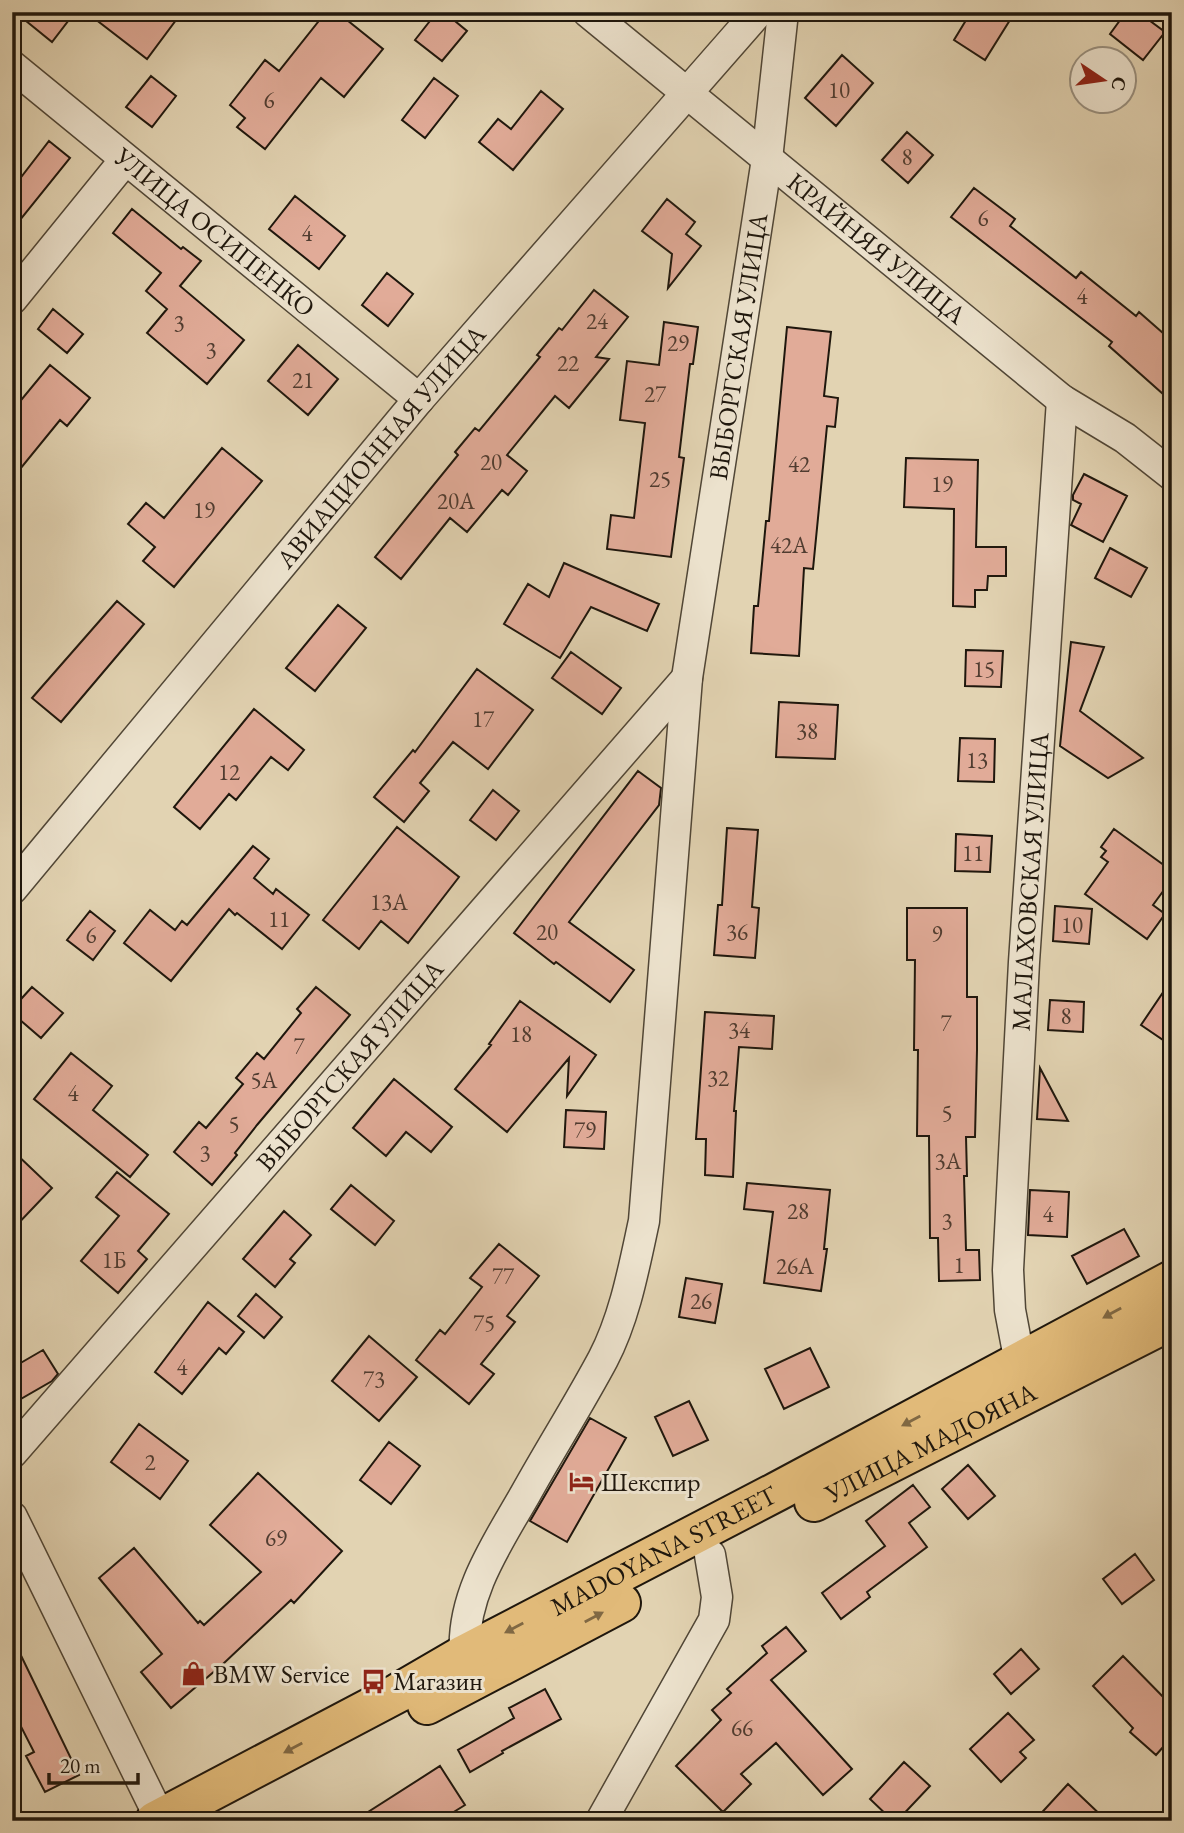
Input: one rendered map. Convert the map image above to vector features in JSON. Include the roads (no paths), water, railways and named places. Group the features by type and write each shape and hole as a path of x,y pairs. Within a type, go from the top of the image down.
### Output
{"main road":[{"name":"MADOYANA STREET","path":"157,1819 1172,1280"},
{"name":"УЛИЦА МАДОЯНА","path":"208,1821 710,1555 1172,1320"}],"street":[{"name":"КРАЙНЯЯ УЛИЦА","path":"588,12 1062,400 1125,438 1172,475"},
{"name":"АВИАЦИОННАЯ УЛИЦА","path":"12,889 419,399 758,12"},
{"name":"ВЫБОРГСКАЯ УЛИЦА","path":"465,1654 467,1613 490,1555 604,1356 631,1279 644,1221 687,678 767,159 782,12"},
{"name":"УЛИЦА ОСИПЕНКО","path":"12,66 419,399"},
{"path":"12,299 125,160"},
{"name":"МАЛАХОВСКАЯ УЛИЦА","path":"1020,1363 1010,1310 1008,1270 1024,962 1062,400"},
{"name":"ВЫБОРГСКАЯ УЛИЦА","path":"12,1453 687,678"},
{"path":"12,1517 157,1819"},
{"path":"601,1821 714,1620 717,1597 710,1555"}],"place":[{"name":"Шекспир","path":"581,1482"},
{"name":"BMW Service","path":"193,1674"},
{"name":"Магазин","path":"373,1681"}]}
